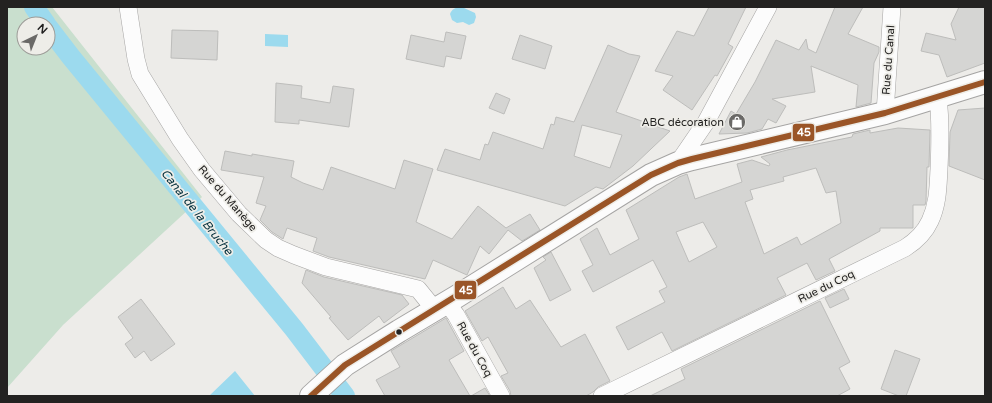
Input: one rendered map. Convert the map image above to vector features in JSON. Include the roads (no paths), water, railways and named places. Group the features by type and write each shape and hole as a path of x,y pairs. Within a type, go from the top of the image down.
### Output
{"main road":[{"name":"Rue du Canal","path":"314,393 345,365 386,338 441,306 651,175 678,163 885,113 938,98 985,82"}],"street":[{"name":"Rue du Manège","path":"128,7 136,60 140,74 180,139 206,175 239,214 266,240 278,248 326,267 418,289 441,306"},
{"path":"678,163 706,122 768,7"},
{"name":"Rue du Canal","path":"885,113 892,7"},
{"name":"Rue du Coq","path":"602,396 898,251 912,243 920,236 930,221 937,199 941,134 938,98"},
{"name":"Rue du Coq","path":"441,306 456,315 501,396"}],"water":[{"path":"460,7 475,13 476,17 474,23 469,25 463,22 457,23 452,20 450,14 451,12"},
{"path":"265,34 288,35 288,47 265,46"},
{"path":"235,371 255,396 209,396"}],"waterway":[{"name":"Canal de la Bruche","path":"34,7 40,16"},
{"name":"Canal de la Bruche","path":"56,37 294,329 345,396"}],"place":[{"name":"ABC décoration","path":"737,122"}]}
